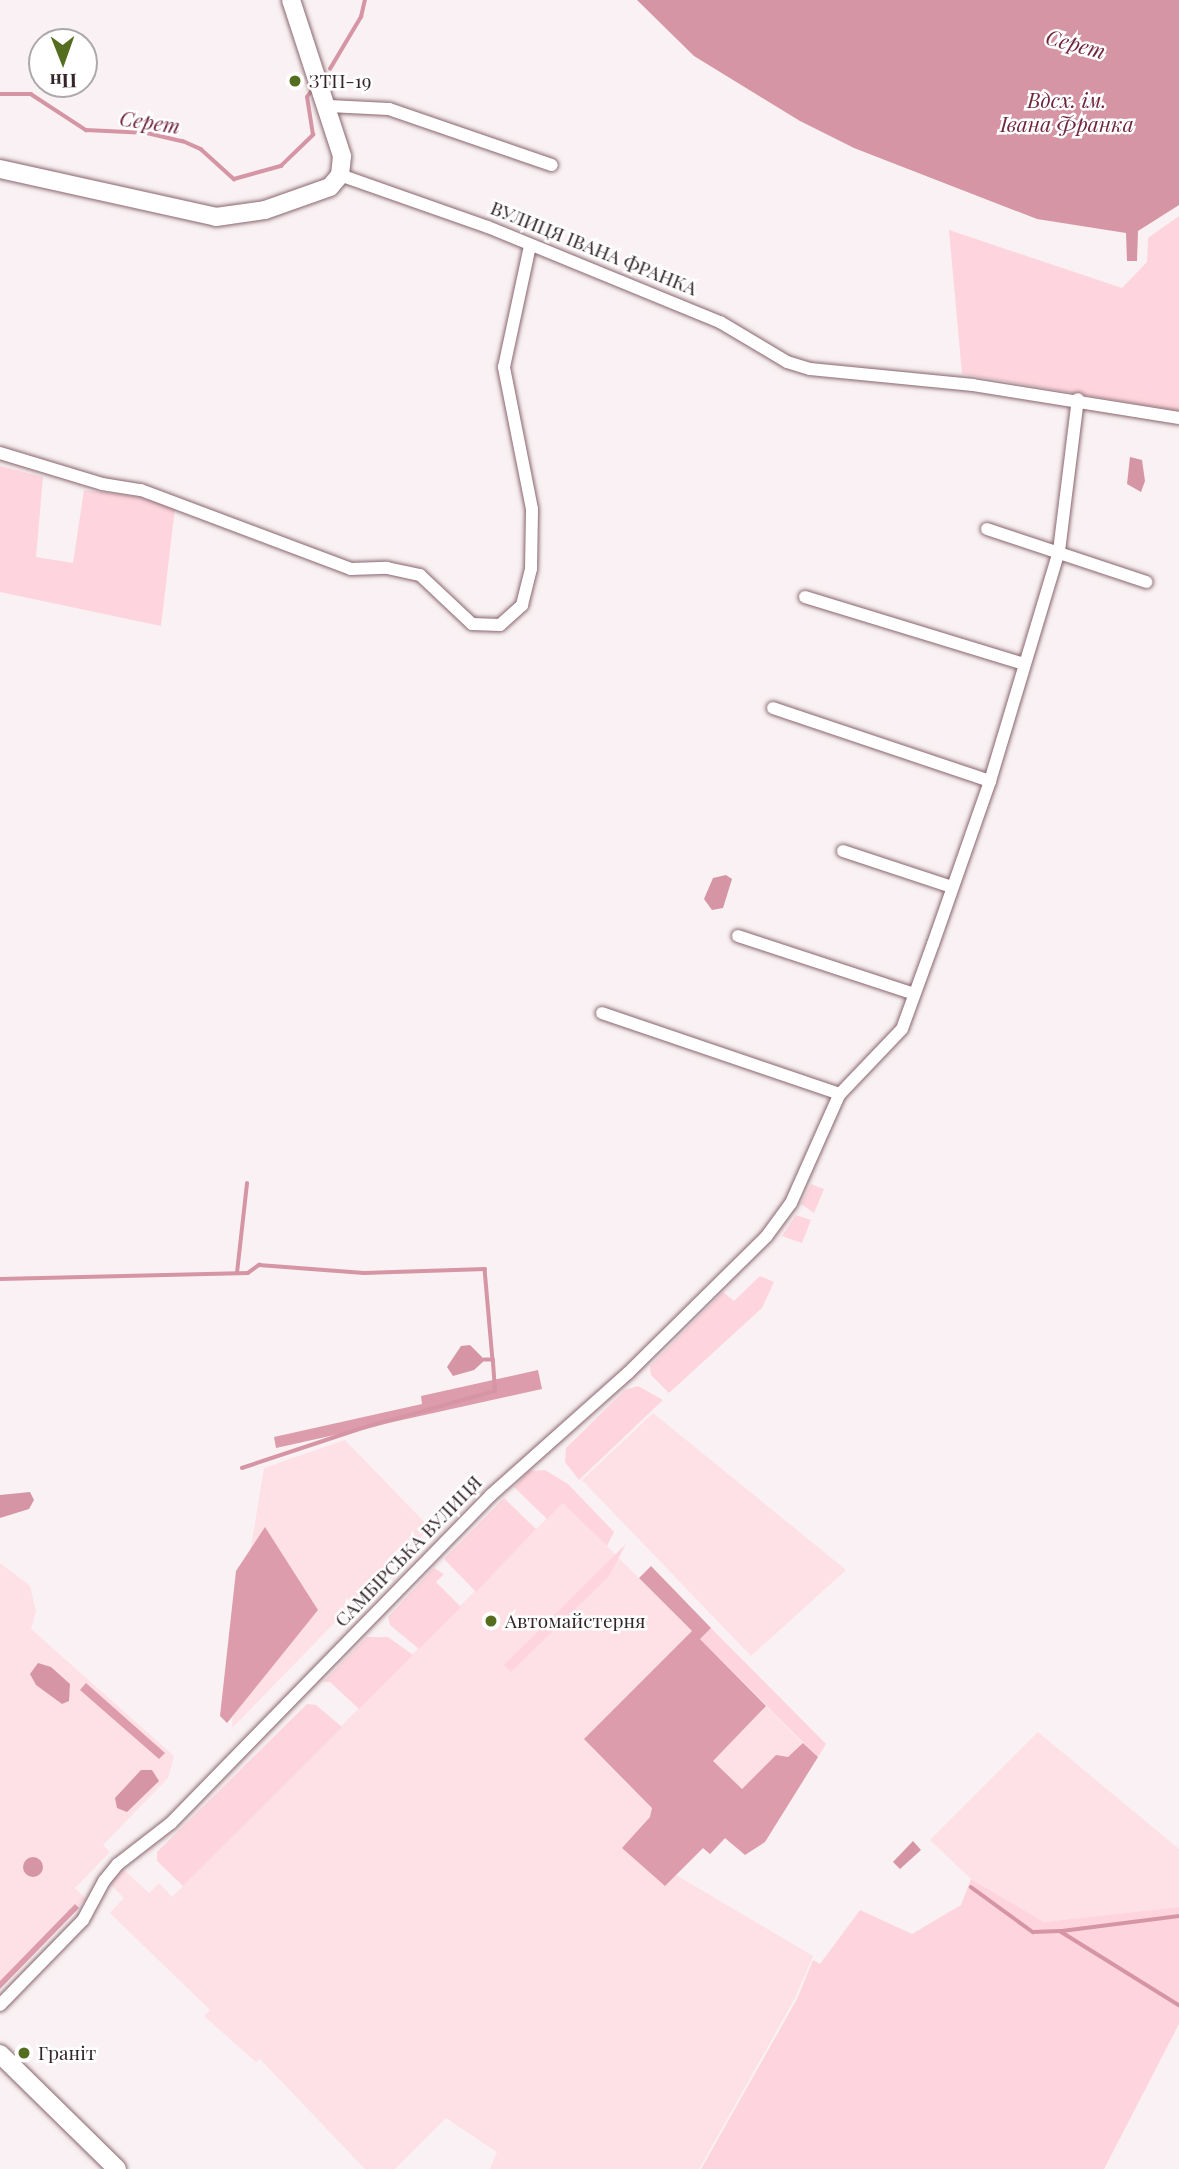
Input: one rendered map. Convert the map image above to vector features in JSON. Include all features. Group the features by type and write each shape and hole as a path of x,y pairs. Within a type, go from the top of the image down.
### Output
{"main road":[{"path":"0,169 216,217 265,210 330,187 340,175 342,156 329,106 290,1"},
{"path":"0,2054 117,2169"}],"street":[{"path":"329,106 389,108 552,165"},
{"name":"ВУЛИЦЯ ІВАНА ФРАНКА","path":"340,175 417,200 720,322 787,362 810,369 1077,399 1179,418"},
{"path":"0,453 102,484 141,490 351,569 387,568 420,575 472,624 500,625 522,605 531,569 532,509 504,367 530,246"},
{"name":"САМБІРСЬКА ВУЛИЦЯ","path":"0,2006 83,1920 104,1881 118,1864 171,1823 491,1495 628,1373 766,1237 791,1203 840,1094 902,1029 990,781 1059,551 1077,399"},
{"path":"987,529 1146,582"},
{"path":"805,597 1024,664"},
{"path":"773,708 990,781"},
{"path":"843,850 952,887"},
{"path":"738,936 914,994"},
{"path":"602,1013 840,1094"}],"shaded area":[{"path":"1179,216 1179,411 962,374 949,230 1122,288 1147,262 1148,238"},
{"path":"0,466 43,477 36,557 73,563 84,490 138,497 175,508 161,626 0,592"},
{"path":"811,1184 824,1189 814,1213 801,1204"},
{"path":"796,1215 811,1220 802,1243 782,1236"},
{"path":"760,1276 774,1282 762,1308 669,1393 651,1375 650,1366 723,1292 734,1301"},
{"path":"538,1370 542,1389 276,1448 274,1437 422,1404 421,1396"},
{"path":"638,1386 663,1400 579,1480 565,1462 566,1448 625,1390"},
{"path":"653,1413 846,1570 751,1656 582,1480"},
{"path":"345,1440 430,1528 407,1551 412,1556 399,1570 392,1564 232,1728 241,1608 264,1468"},
{"path":"545,1470 568,1484 614,1532 607,1546 563,1503 547,1519 514,1487 529,1471"},
{"path":"504,1498 536,1529 476,1592 444,1559"},
{"path":"563,1502 812,1752 710,1854 703,1848 676,1875 813,1956 795,1998 699,2169 490,2169 497,2152 446,2118 395,2169 365,2169 260,2059 256,2062 204,2016 210,2010 110,1913 124,1898 109,1883 123,1869 149,1893 159,1883 172,1897"},
{"path":"265,1527 318,1610 227,1723 220,1716 236,1571"},
{"path":"626,1544 609,1576 511,1672 504,1665"},
{"path":"0,1563 30,1586 36,1611 31,1629 174,1756 168,1778 103,1845 110,1852 75,1888 86,1899 0,1984"},
{"path":"651,1566 711,1628 700,1639 766,1706 713,1761 742,1789 776,1755 788,1757 803,1743 818,1757 765,1842 745,1855 725,1838 710,1854 703,1848 665,1886 622,1848 650,1817 652,1808 584,1739 692,1631 639,1578"},
{"path":"434,1568 444,1574 436,1582 461,1607 419,1649 390,1625 388,1617"},
{"path":"711,1628 826,1744 818,1757 700,1639"},
{"path":"367,1637 388,1637 413,1655 359,1709 330,1682 323,1682"},
{"path":"86,1683 165,1753 159,1759 80,1690"},
{"path":"307,1704 316,1705 342,1727 183,1886 157,1861 157,1852"},
{"path":"1038,1732 1179,1849 1179,1907 1044,1922 971,1879 930,1840"},
{"path":"971,1879 1044,1922 1179,1907 1179,2024 1104,2169 701,2169 797,1999 813,1960 820,1964 860,1910 912,1934 961,1905"},
{"path":"75,1904 79,1908 0,1989 0,1981"}],"water":[{"name":"Вдсх. ім. Івана Франка","path":"637,0 1179,0 1179,205 1138,231 1137,261 1127,261 1126,233 1037,219 854,148 800,121 694,56"},
{"path":"1130,457 1142,460 1145,481 1141,492 1127,484"},
{"path":"726,875 732,879 723,908 712,910 704,899 713,878"},
{"path":"470,1345 485,1360 474,1370 453,1376 447,1367 461,1346"},
{"path":"30,1492 34,1500 29,1509 0,1518 0,1495"},
{"path":"38,1663 51,1667 70,1684 69,1701 62,1704 36,1685 30,1674"},
{"path":"141,1770 152,1770 159,1781 127,1812 117,1808 115,1798"},
{"path":"913,1841 921,1850 900,1869 893,1862"},
{"path":"33,1857 40,1860 43,1867 40,1874 33,1877 26,1874 23,1867 26,1860"}],"waterway":[{"name":"Серет","path":"330,69 361,17 365,0"},
{"name":"Серет","path":"0,94 31,94 86,130 147,133 183,141 201,149 234,179 281,166 313,135 307,97 313,89"},
{"path":"237,1273 247,1184"},
{"path":"0,1279 248,1273 259,1265 364,1273 485,1269 493,1360 485,1360"},
{"path":"242,1468 359,1429 495,1391 493,1360"},
{"path":"971,1887 1033,1932 1060,1931 1179,2005"},
{"path":"1062,1931 1179,1916"}],"place":[{"name":"ЗТП-19","path":"295,81"},
{"name":"Автомайстерня","path":"491,1621"},
{"name":"Граніт","path":"24,2053"}]}
